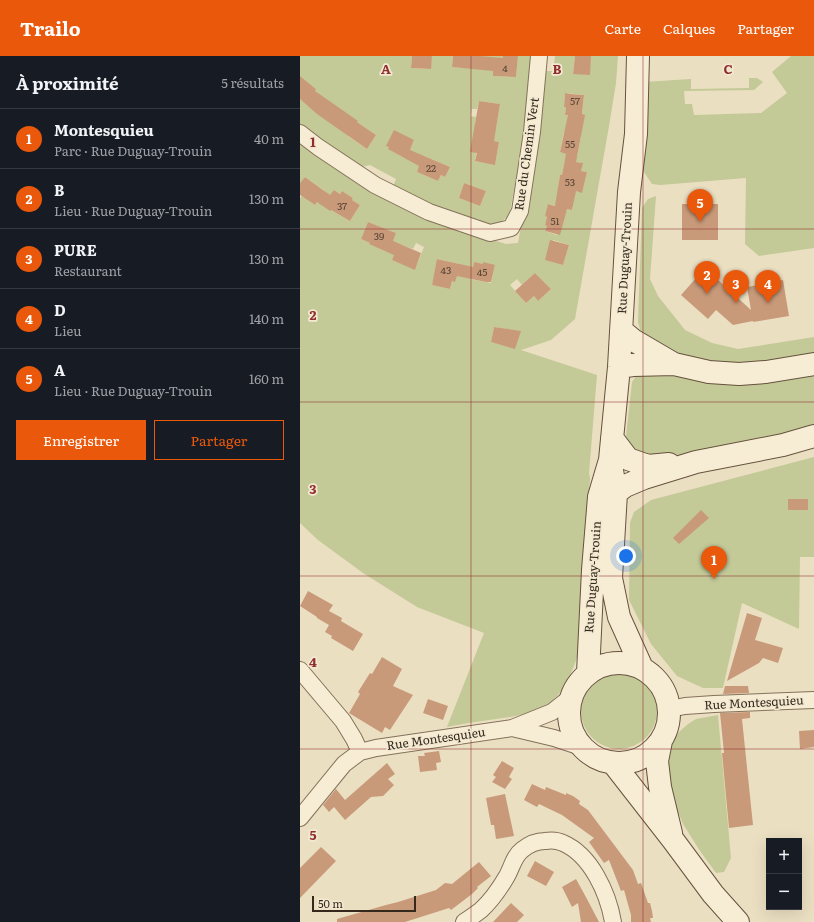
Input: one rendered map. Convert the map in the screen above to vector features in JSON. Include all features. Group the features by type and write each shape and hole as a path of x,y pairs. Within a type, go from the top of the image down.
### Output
{"main road":[{"name":"Rue Duguay-Trouin","path":"588,673 593,570 599,497 610,460 619,367 629,192 636,134 638,56"},
{"path":"621,330 633,340 674,364"},
{"path":"619,367 633,365 674,364 709,372 739,374 766,372 814,364"},
{"path":"616,494 625,486 644,478 696,462 783,445 814,436"},
{"path":"612,438 628,459 648,466 696,462"},
{"name":"Rue Duguay-Trouin","path":"610,460 616,494 611,578 619,617 642,668"},
{"path":"661,741 648,754 632,762 613,764 601,761 590,755 581,747 574,737 570,725 568,713 571,697 578,683 588,673 606,664 624,663 642,668 656,678 666,692 670,709 668,726 661,741 657,761 660,787 673,840"},
{"path":"613,764 673,840 713,894 738,922"}],"street":[{"name":"Rue du Chemin Vert","path":"300,132 318,147 375,185 429,212 490,233 511,228 520,211 532,132 539,56"},
{"path":"300,670 343,722 360,752 344,764 300,818"},
{"name":"Rue Montesquieu","path":"360,752 376,748 512,728 552,712 571,697"},
{"name":"Rue Montesquieu","path":"670,709 700,705 814,700"},
{"name":"Rue Montesquieu","path":"512,728 554,738 581,747"},
{"path":"464,922 481,910 496,894 515,858 522,849 541,841 552,840 562,842 572,848 581,856 600,880 609,902 613,922"}],"green space":[{"path":"300,56 412,56 411,68 430,69 432,56 453,56 452,67 480,69 481,56 503,56 503,58 494,58 493,76 516,77 518,56 531,56 523,143 510,212 506,218 499,223 491,225 447,211 393,187 396,179 370,165 357,168 300,127 300,99 305,103 316,89 300,76","holes":["479,101 500,104 496,128 475,124 476,117 471,116 472,109 477,109","357,122 376,135 367,149 348,136","479,138 499,142 495,164 475,161","412,139 414,141 410,149 407,148 403,157 392,151 393,149","424,156 450,167 445,177 441,175 438,181 417,172","464,183 486,191 480,206 459,198"]},
{"path":"555,56 575,56 573,73 589,75 591,56 618,56 616,83 609,126 575,319 551,340 521,350 597,375 589,473 590,478 578,655 562,691 553,700 539,709 506,718 447,727 484,633 417,607 363,573 318,540 300,523 300,198 302,196 315,205 325,191 305,177 300,183 300,143 313,154 374,192 473,234 506,244 518,243 543,71 553,71","holes":["565,93 584,95 582,117 565,115 566,107 564,107","564,132 581,136 577,156 560,152","565,160 582,163 581,171 587,172 582,192 558,188 560,175 562,175","334,190 340,194 342,191 353,198 352,200 360,205 350,221 323,206","549,204 560,207 573,207 572,210 567,209 557,235 545,231 547,226 545,225 547,217 545,216","368,222 396,233 388,252 361,239","553,240 569,245 563,265 546,260","416,243 424,247 415,269 392,260 399,244 413,249","438,259 459,264 455,281 452,281 450,289 432,285","474,262 485,265 495,265 491,283 470,279","535,273 551,289 538,301 534,296 526,303 510,285 517,279 522,285","494,327 520,331 515,348 491,342"]},
{"path":"791,56 814,56 814,248 759,256 745,244 746,178 660,185 652,184 644,172 644,82 691,79 691,89 749,88 749,78 757,78 763,82 754,90 684,91 685,104 692,104 694,115 761,113 787,93 772,72"},
{"path":"656,196 650,279 658,296 685,330 712,343 738,349 814,337 814,357 751,367 680,358 641,333 638,322 642,208 648,199"},
{"path":"814,371 814,427 678,458 644,459 628,447 626,436 632,382 638,373"},
{"path":"814,457 814,557 800,557 799,629 742,603 723,688 703,688 677,676 651,644 629,600 630,523 634,512 651,500"},
{"path":"612,673 626,673 640,679 651,690 657,704 657,718 654,726 646,738 640,743 626,749 612,749 598,743 587,732 581,718 581,704 587,690 598,679"},
{"path":"718,715 731,858 724,872 716,873 683,824 674,802 667,766 669,747 679,732 696,719"}],"building":[{"path":"412,56 432,56 431,69 411,68"},
{"path":"453,56 503,58 503,56 518,56 516,77 493,76 493,71 452,67"},
{"path":"575,56 591,56 590,75 573,74"},
{"path":"300,76 316,89 315,91 376,135 367,149 317,114 300,99"},
{"path":"565,93 584,95 582,114 585,115 576,162 583,163 581,171 587,172 582,193 576,191 572,210 567,209 560,235 545,231 547,226 545,225 547,217 545,216 548,204 555,206 560,175 562,175 566,154 560,152 568,115 565,115"},
{"path":"479,101 500,104 494,141 499,142 495,165 475,161 477,153 470,152"},
{"path":"394,130 414,140 410,150 450,167 445,177 441,175 438,181 417,172 419,166 388,149 389,147 386,146"},
{"path":"305,177 330,195 334,190 340,194 342,191 353,198 352,200 360,205 350,221 331,210 330,211 317,202 315,205 300,195 300,183"},
{"path":"464,183 486,191 480,206 459,198"},
{"path":"682,204 718,204 718,240 682,240"},
{"path":"368,222 396,233 393,241 421,253 415,270 392,260 394,255 361,239"},
{"path":"550,240 569,245 563,265 545,260"},
{"path":"437,259 473,267 474,262 483,264 483,262 495,265 491,282 457,276 455,282 452,281 450,289 432,285"},
{"path":"705,268 751,310 747,287 783,280 789,316 733,325 716,310 708,319 681,295"},
{"path":"535,273 551,289 538,301 534,296 526,303 515,291"},
{"path":"494,327 521,331 515,349 491,342"},
{"path":"788,499 808,499 808,510 788,510"},
{"path":"701,510 709,518 679,544 673,538"},
{"path":"308,591 333,605 329,611 342,618 341,621 363,634 353,651 331,638 332,636 325,632 329,625 300,606"},
{"path":"747,613 762,618 755,640 783,648 778,663 763,658 759,663 727,681"},
{"path":"382,657 402,669 393,686 413,695 390,730 385,727 382,733 349,713 360,694 358,692 370,673 372,674"},
{"path":"725,686 748,686 749,693 723,694"},
{"path":"428,699 448,706 443,720 423,713"},
{"path":"750,712 750,718 742,719 753,825 729,828 720,713"},
{"path":"814,730 814,747 800,749 799,731"},
{"path":"439,751 441,762 436,763 437,770 420,772 418,756 425,756 424,753"},
{"path":"502,761 514,768 509,777 512,779 505,789 492,782 496,777 493,775"},
{"path":"387,763 395,774 388,779 394,785 383,796 371,797 345,820 334,807 329,812 323,805 336,789 345,800"},
{"path":"532,784 545,790 546,787 566,795 566,793 573,796 580,801 579,804 588,810 633,870 638,884 641,883 648,903 650,903 653,918 650,918 651,922 631,922 631,915 624,890 621,891 609,860 604,863 589,842 594,838 562,815 539,804 537,807 524,800"},
{"path":"505,794 514,836 496,839 494,825 491,825 486,798"},
{"path":"321,847 336,861 300,898 300,868"},
{"path":"535,861 554,872 546,886 527,876"},
{"path":"479,862 491,876 477,887 478,888 472,894 451,910 449,908 405,922 337,922 337,919 436,890 445,883 452,884"},
{"path":"576,879 599,922 581,922 578,903 572,907 562,887"},
{"path":"511,903 524,915 517,922 493,922"}],"place":[{"name":"A","path":"700,222"},
{"name":"B","path":"707,294"},
{"name":"PURE","path":"736,303"},
{"name":"D","path":"768,303"},
{"name":"Montesquieu","path":"714,579"}]}
